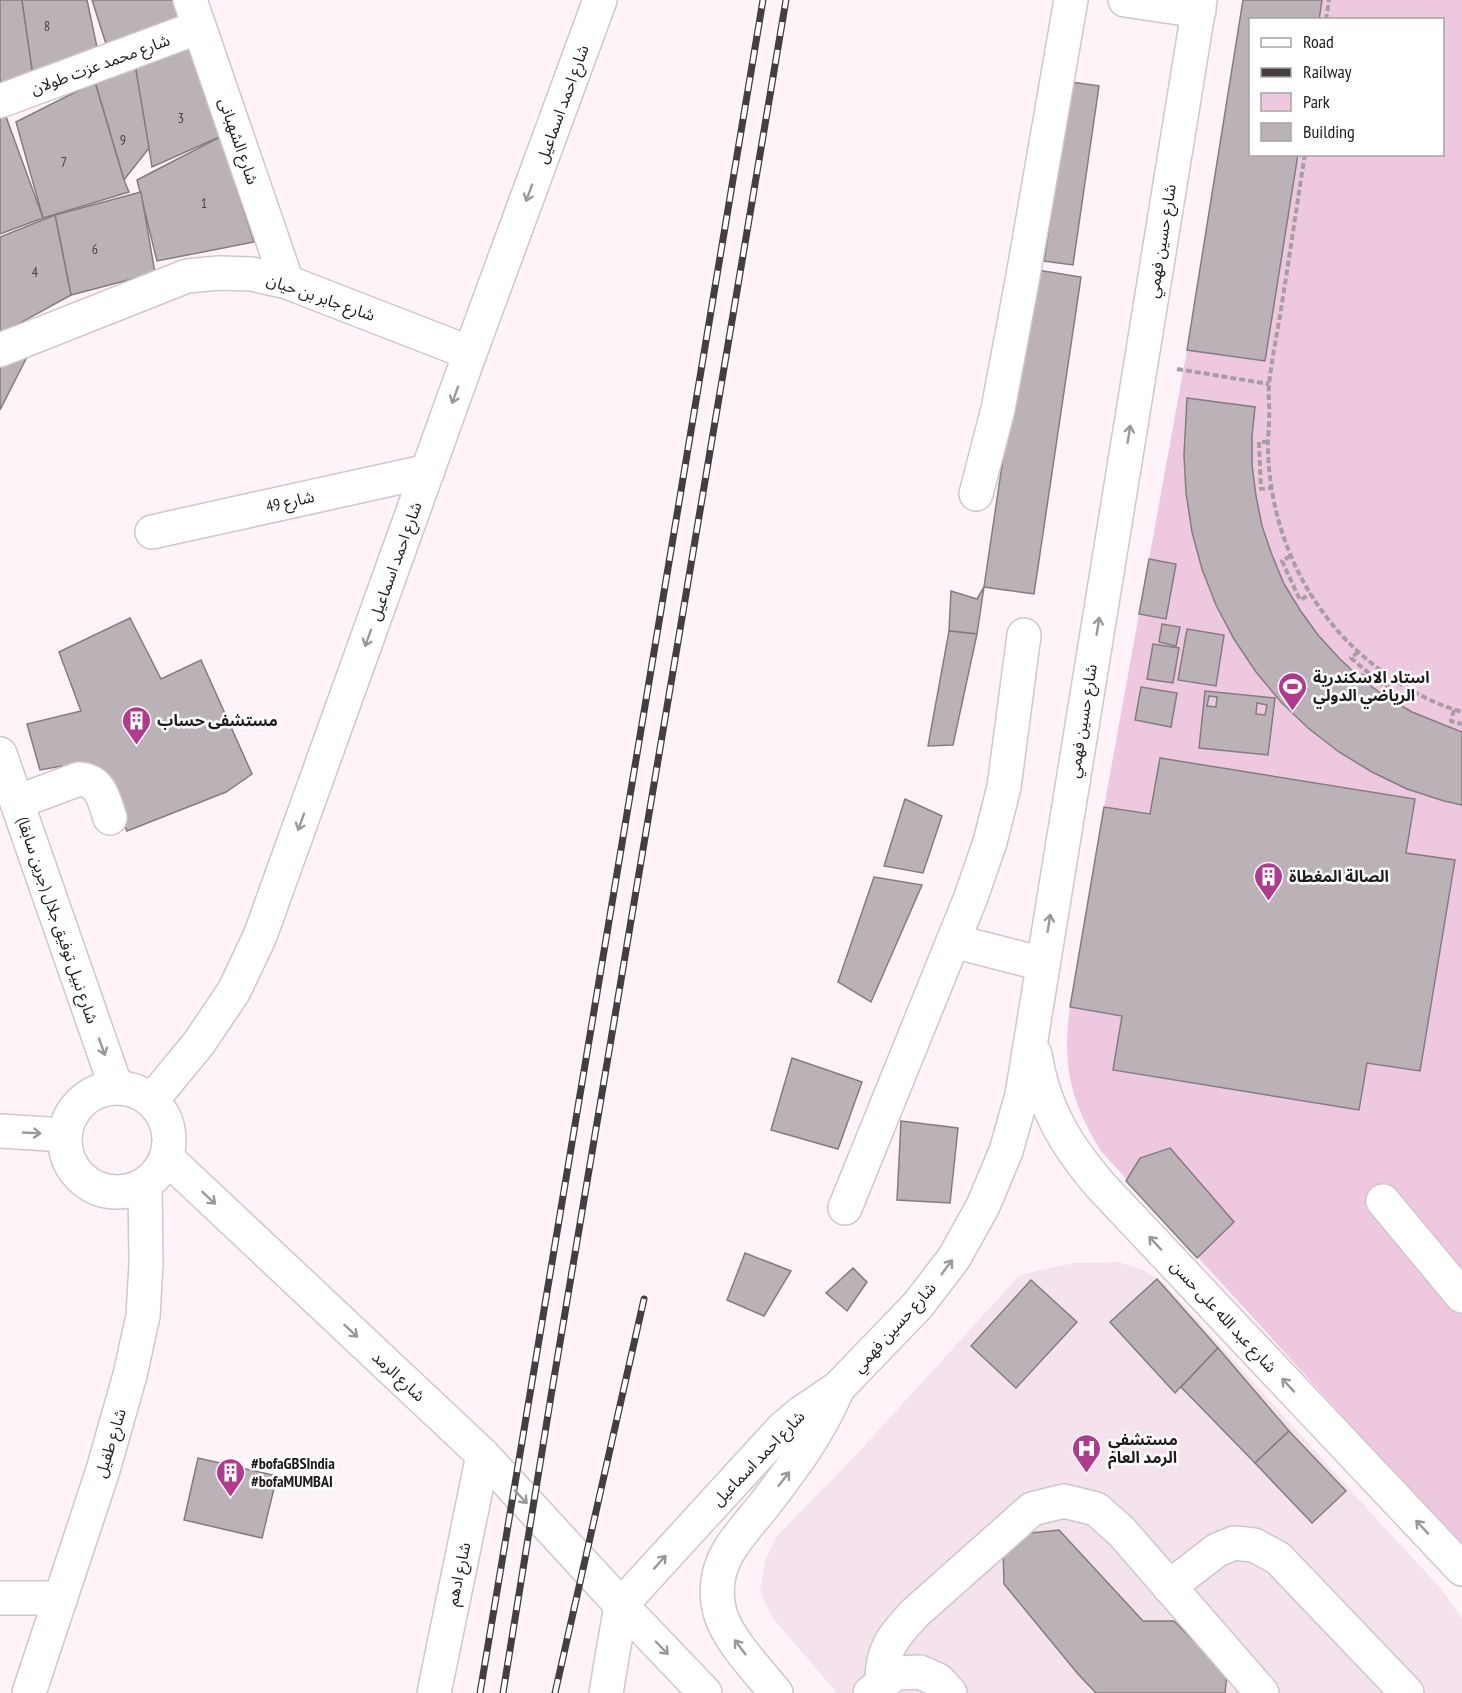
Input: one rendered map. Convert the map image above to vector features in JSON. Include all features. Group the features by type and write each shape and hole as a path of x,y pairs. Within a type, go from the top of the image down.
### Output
{"main road":[{"name":"شارع احمد اسماعيل","path":"152,1101 199,1043 234,991 261,936 470,353 600,0"},
{"path":"976,494 998,409 1071,0"},
{"path":"1125,0 1199,5"},
{"name":"شارع حسين فهمي","path":"838,1388 918,1305 954,1258 983,1206 1006,1151 1022,1095 1199,5"},
{"name":"شارع محمد عزت طولان","path":"0,101 195,13"},
{"name":"شارع الشهبانى","path":"195,13 287,282"},
{"name":"شارع جابر بن حيان","path":"0,350 187,276 219,273 252,274 287,282 470,353"},
{"name":"شارع 49","path":"152,532 428,471"},
{"path":"845,1208 990,842 1004,787 1024,635"},
{"name":"شارع نبيل توفيق جلال (جرين سابقا)","path":"0,754 116,1087"},
{"path":"17,802 79,779 86,779 100,790 110,818"},
{"path":"952,941 1043,964"},
{"name":"شارع عبد الله على حسن","path":"1032,1036 1037,1069 1047,1101 1061,1132 1078,1159 1462,1569"},
{"path":"116,1087 136,1090 152,1101 162,1112 168,1127 170,1142 167,1158 158,1173 144,1185 129,1191 113,1192 97,1188 82,1180 72,1167 66,1152 65,1135 70,1117 81,1101 98,1091 116,1087"},
{"path":"0,1131 65,1135"},
{"name":"شارع الرمد","path":"167,1158 483,1455 621,1605"},
{"name":"شارع طفيل","path":"29,1693 106,1459 130,1375 143,1316 146,1264 144,1185"},
{"path":"1383,1202 1462,1296"},
{"name":"شارع احمد اسماعيل","path":"621,1605 783,1428 838,1388"},
{"name":"شارع احمد اسماعيل","path":"776,1693 735,1642 724,1623 717,1603 717,1581 724,1560 735,1542 808,1446 838,1388"},
{"name":"شارع ادهم","path":"434,1693 483,1455"},
{"path":"876,1689 886,1651 898,1631 916,1612 1032,1509 1064,1501 1096,1509 1121,1531 1262,1693"},
{"path":"1169,1587 1216,1550 1234,1543 1254,1545 1278,1558 1407,1693"},
{"path":"0,1598 61,1598"},
{"path":"606,1693 621,1605"},
{"path":"621,1605 705,1693"},
{"path":"876,1689 896,1673 920,1672 938,1680 950,1693"}],"path":[{"path":"1326,18 1329,0"},
{"path":"1305,156 1269,384 1268,442 1271,488 1276,511 1291,556 1311,594 1325,615 1358,652 1392,679 1412,691 1462,712"},
{"path":"1141,363 1269,384"},
{"path":"1268,442 1259,442 1261,489 1271,488"},
{"path":"1252,465 1260,464"},
{"path":"1291,556 1282,561 1300,600 1311,594"},
{"path":"1284,584 1291,580"},
{"path":"1358,652 1351,658 1386,688 1392,679"},
{"path":"1361,679 1366,671"},
{"path":"1454,710 1451,721 1462,724"}],"shaded area":[{"name":"مستشفي الرمد العام","path":"1119,1262 1143,1270 1165,1284 1442,1590 1462,1619 1462,1693 837,1693 772,1617 760,1591 765,1562 775,1538 854,1457 1019,1276 1075,1263"}],"green space":[{"name":"استاد الاسكندرية الرياضي الدولي","path":"1243,0 1462,0 1462,1547 1101,1151 1090,1133 1075,1099 1067,1047 1070,1007 1187,350"}],"building":[{"path":"0,0 22,0 33,76 0,88"},
{"path":"22,0 87,0 97,47 33,76"},
{"path":"92,0 190,0 199,27 108,50"},
{"path":"1243,0 1322,0 1319,18 1249,18 1249,156 1298,156 1265,361 1187,350"},
{"path":"204,40 235,130 152,167 135,65"},
{"path":"135,65 149,148 124,180 95,82"},
{"path":"95,82 129,192 43,218 16,122"},
{"path":"1071,82 1099,86 1073,265 1044,261"},
{"path":"5,114 43,218 0,234 0,116"},
{"path":"220,137 254,242 157,261 137,180"},
{"path":"141,192 155,273 71,295 55,215"},
{"path":"55,215 71,295 0,334 0,237"},
{"path":"1031,269 1081,277 1034,594 984,587"},
{"path":"32,347 0,410 0,364"},
{"path":"1187,398 1255,407 1252,465 1256,496 1262,526 1284,584 1318,635 1361,679 1412,712 1462,732 1462,805 1407,789 1339,752 1308,728 1281,702 1256,672 1234,639 1216,605 1202,569 1192,532 1186,493 1184,455"},
{"path":"1149,559 1176,564 1166,619 1139,614"},
{"path":"984,587 977,634 949,631 951,591 977,599"},
{"name":"مستشفى حساب","path":"130,618 161,679 201,660 252,774 226,792 127,831 111,800 71,779 62,766 40,770 27,724 81,711 59,652"},
{"path":"1162,624 1180,627 1176,646 1159,642"},
{"path":"1187,629 1224,635 1216,686 1178,680"},
{"path":"949,631 977,634 953,745 928,746"},
{"path":"1153,644 1179,648 1173,683 1147,679"},
{"path":"1141,687 1177,693 1171,727 1135,720"},
{"path":"1205,691 1275,698 1268,755 1199,748","holes":["1209,696 1217,697 1216,707 1207,706","1257,703 1267,705 1265,715 1256,714"]},
{"name":"الصالة المغطاة","path":"1160,758 1415,799 1406,853 1455,860 1420,1071 1367,1063 1359,1110 1113,1070 1122,1016 1070,1007 1104,807 1150,814"},
{"path":"905,799 942,816 923,873 884,866"},
{"path":"874,877 922,885 871,1002 838,982"},
{"path":"792,1058 862,1082 838,1149 771,1130"},
{"path":"901,1121 958,1128 950,1203 897,1200"},
{"path":"1170,1148 1234,1222 1197,1258 1126,1181 1140,1158"},
{"path":"745,1253 791,1271 764,1316 727,1300"},
{"path":"853,1268 867,1282 847,1311 826,1293"},
{"path":"1157,1279 1218,1348 1175,1393 1110,1322"},
{"path":"1031,1280 1077,1322 1016,1388 971,1346"},
{"path":"1218,1348 1289,1431 1255,1463 1181,1387"},
{"path":"1289,1431 1346,1491 1312,1523 1255,1463"},
{"name":"#bofaGBSIndia #bofaMUMBAI","path":"198,1458 277,1476 262,1538 184,1520"},
{"path":"1059,1530 1143,1621 1174,1621 1227,1674 1225,1693 1096,1693 1004,1584 1003,1550 1021,1534"}],"railway":[{"path":"480,1693 763,0"},
{"path":"503,1693 786,0"},
{"path":"555,1693 644,1299"}],"place":[{"name":"استاد الاسكندرية الرياضي الدولي","path":"1292,712"},
{"name":"مستشفى حساب","path":"136,746"},
{"name":"الصالة المغطاة","path":"1268,902"},
{"name":"مستشفي الرمد العام","path":"1087,1474"},
{"name":"#bofaGBSIndia #bofaMUMBAI","path":"230,1498"}]}
